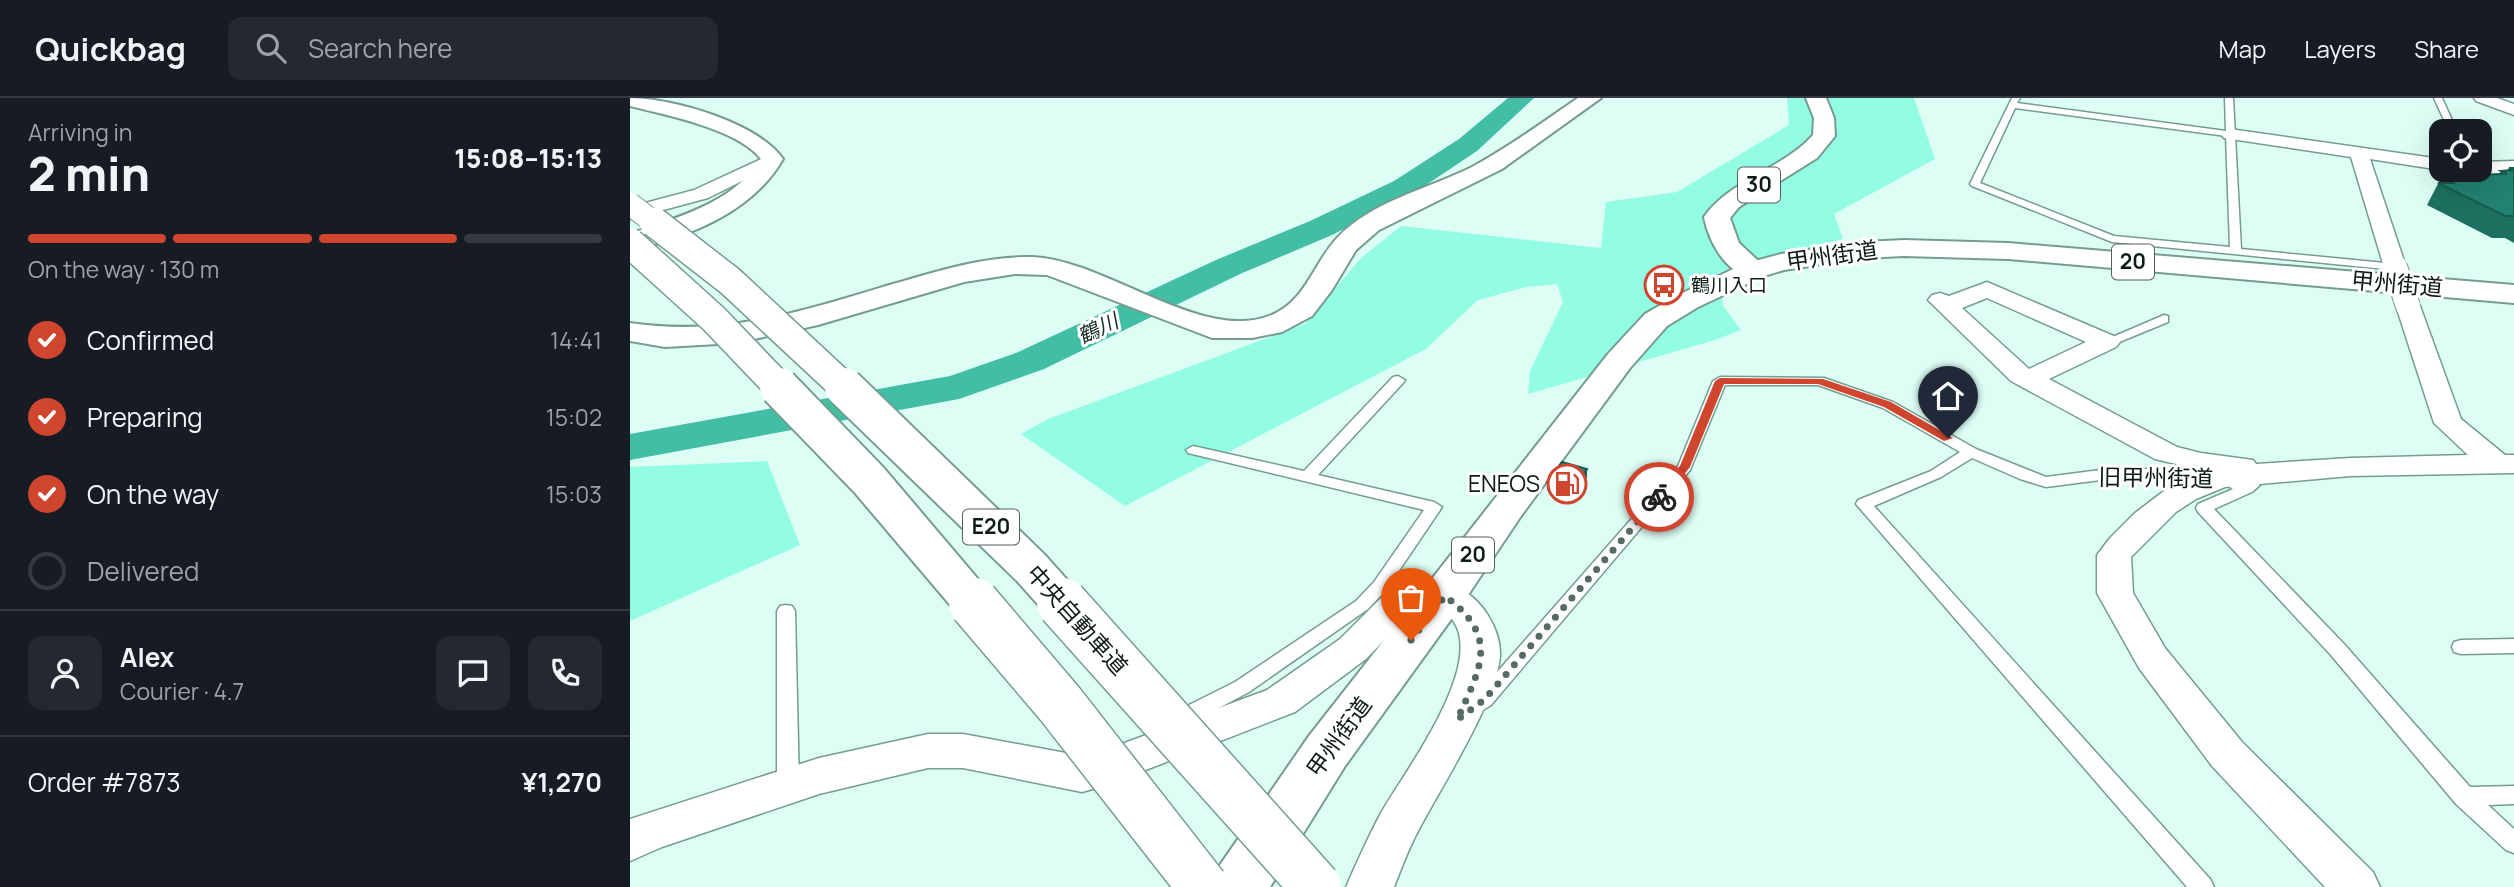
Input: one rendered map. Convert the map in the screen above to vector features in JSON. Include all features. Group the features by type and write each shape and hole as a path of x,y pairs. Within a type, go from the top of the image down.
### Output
{"main road":[{"path":"630,332 656,337 687,337 753,331 998,267 1027,264 1051,267 1212,329 1238,330 1266,326 1290,318 1311,301 1345,245 1355,235 1481,171 1591,98"},
{"name":"30","path":"1754,270 1726,248 1720,237 1717,217 1730,202 1809,152 1824,136 1824,118 1816,98"},
{"path":"630,100 701,118 759,145 772,159 767,171 754,185 733,200 630,243"},
{"name":"中央自動車道","path":"630,204 730,281 808,352 1031,568 1316,887"},
{"name":"E20","path":"630,243 714,319 869,480 1059,704 1203,887"},
{"name":"甲州街道","path":"1238,887 1328,751 1445,596 1507,507 1611,372 1656,320 1688,301 1754,270 1781,262 1863,250 1956,248 2514,294"}],"street":[{"path":"2482,98 2514,110"},
{"path":"2230,134 2429,162"},
{"path":"2359,152 2448,422 2509,468"},
{"path":"630,213 701,194 772,159"},
{"path":"2492,168 2514,167"},
{"path":"2107,342 1987,289 1943,303 2020,375 2166,453 2200,462 2247,466 2254,473"},
{"path":"2028,379 2107,342"},
{"name":"旧甲州街道","path":"2208,482 2254,473 2354,466 2509,468"},
{"path":"2208,482 2186,492 2139,526 2113,555 2115,593 2152,658 2227,754 2356,887"},
{"path":"630,841 649,832 788,786 864,764 947,749 1082,774 1281,701 1353,649 1401,600 1420,590 1445,596 1462,608 1476,627 1480,640 1476,678 1457,720 1413,797 1370,887"}],"lane":[{"path":"2229,98 2236,251"},
{"path":"2438,98 2448,119"},
{"path":"2230,134 2014,101 1975,184 2112,239 2395,267"},
{"path":"2107,342 2164,319"},
{"path":"1308,476 1398,380"},
{"name":"旧甲州街道","path":"1457,720 1484,700 1685,467 1720,381 1819,382 1888,405 1971,452 2025,476 2046,482 2116,473 2160,475 2208,482"},
{"path":"1082,774 1153,732 1242,687 1362,605 1380,586 1434,507 1193,450"},
{"path":"1971,452 1936,474 1864,504 2202,887"},
{"path":"2208,482 2252,485 2243,491 2218,498 2204,508 2279,584 2464,797 2514,844"},
{"path":"786,611 788,786"},
{"path":"2461,647 2514,646"},
{"path":"2464,797 2514,795"}],"green space":[{"path":"1787,98 1914,98 1935,159 1834,214 1843,239 1718,273 1723,306 1741,330 1528,394 1530,371 1563,302 1557,284 1526,287 1478,300 1426,349 1125,506 1021,434 1048,419 1305,324 1361,258 1401,226 1601,248 1606,202 1677,192 1789,125"},
{"path":"767,461 800,545 630,621 630,467"}],"building":[{"path":"2514,170 2514,216 2505,216 2438,183 2492,182 2492,174 2507,174 2501,171"},
{"path":"1562,462 1587,469 1573,490 1547,482"}],"waterway":[{"name":"鶴川","path":"630,447 959,387 1030,361 1228,267 1321,228 1404,187 1468,145 1522,98"}],"way so far":[{"path":"1411,640 1445,596 1462,608 1476,627 1481,654 1476,678 1457,720 1484,700 1659,497"}],"place":[{"name":"鶴川入口","path":"1664,285"},
{"name":"ENEOS","path":"1567,484"}],"route":[{"path":"1659,497 1685,467 1720,381 1819,382 1888,405 1948,438"}]}
